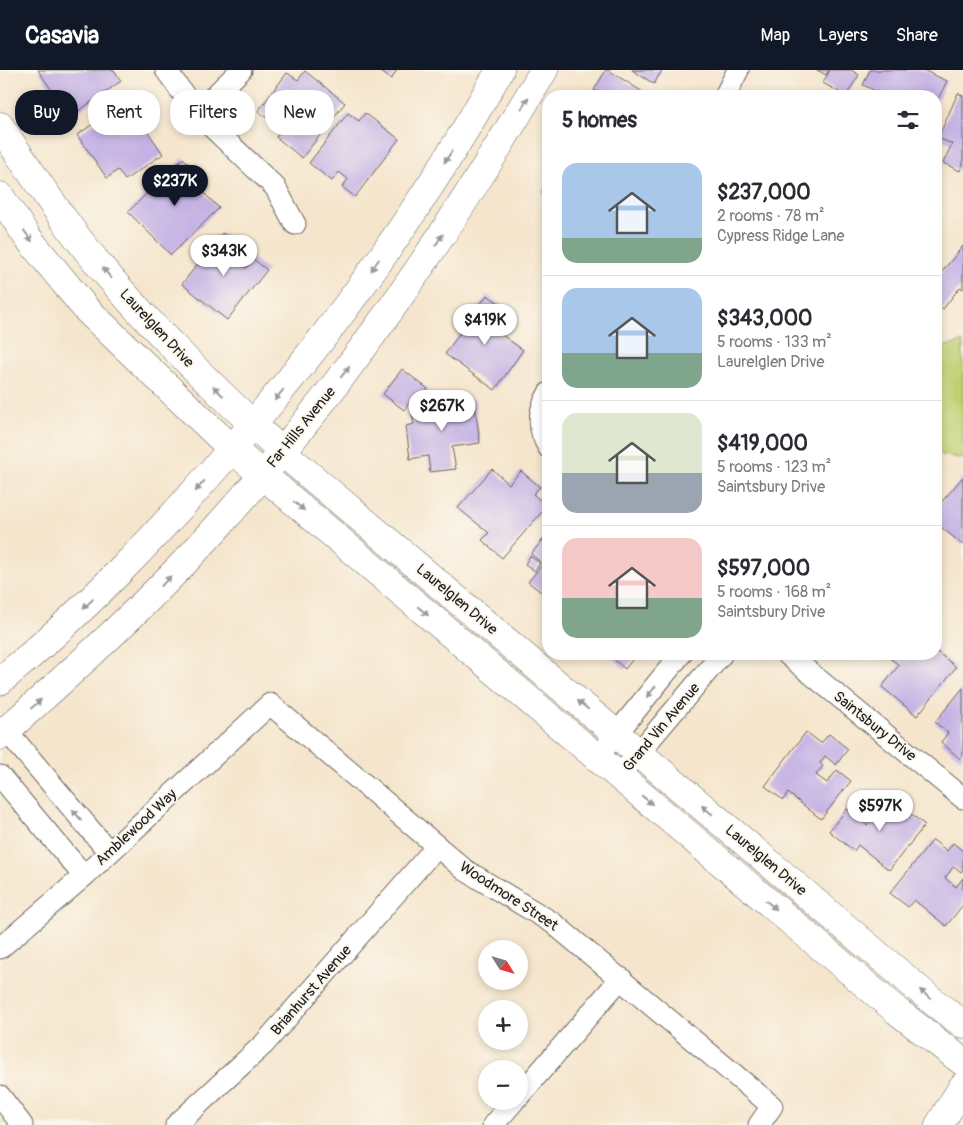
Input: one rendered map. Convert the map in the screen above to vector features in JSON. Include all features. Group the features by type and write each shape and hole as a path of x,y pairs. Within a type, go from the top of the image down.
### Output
{"street":[{"path":"166,70 180,90"},
{"path":"221,90 241,70"},
{"path":"0,681 65,626 105,588 170,520 303,365 359,289 429,186 500,70"},
{"name":"Far Hills Avenue","path":"3,733 162,585 218,526 262,475 345,372 425,262 466,200 544,70"},
{"path":"728,90 738,70"},
{"name":"Laurelglen Drive","path":"0,126 47,197 93,257 156,329 253,425 281,451 616,734 935,1003 963,1024"},
{"path":"220,135 276,187 295,224"},
{"name":"Laurelglen Drive","path":"0,196 28,238 88,310 232,449 897,1012 963,1062"},
{"path":"542,406 539,418 542,438"},
{"name":"Grand Vin Avenue","path":"597,758 676,660"},
{"name":"Grand Vin Avenue","path":"619,776 717,660"},
{"name":"Saintsbury Drive","path":"794,660 963,798"},
{"name":"Woodmore Street","path":"270,704 465,870 553,923 772,1106 760,1125"},
{"name":"Amblewood Way","path":"0,948 84,876 270,704"},
{"path":"3,733 109,852"},
{"path":"0,776 84,876"},
{"name":"Brianhurst Avenue","path":"176,1125 264,1044 437,846"},
{"path":"528,1086 621,978"},
{"path":"939,1125 963,1086"},
{"path":"493,1125 506,1110"}],"green space":[{"path":"963,342 963,459 942,454 942,348"}],"building":[{"path":"38,70 114,70 121,81 108,90 88,90 88,104 78,111 78,90 52,90"},
{"path":"378,70 397,70 391,79"},
{"path":"606,70 608,70 640,90 594,90"},
{"path":"632,70 662,70 654,84"},
{"path":"817,70 829,70 826,75"},
{"path":"830,70 851,70 859,75 850,90 835,90 823,83"},
{"path":"870,70 923,70 947,81 942,91 874,90 863,85"},
{"path":"305,71 329,90 274,90 287,73 298,80"},
{"path":"958,93 963,96 963,164 960,171 943,163 952,144 942,140 942,129"},
{"path":"334,94 345,103 334,117"},
{"path":"265,102 265,117 258,111"},
{"path":"348,113 359,121 365,113 399,139 355,197 342,187 348,179 339,172 332,181 309,163 331,135 334,135 334,131"},
{"path":"88,127 88,135 150,135 163,154 125,180 118,170 107,178 78,134"},
{"path":"278,135 320,135 302,158 276,137"},
{"path":"183,158 209,185 202,191 219,208 171,255 128,212"},
{"path":"222,233 246,251 237,262 246,268 253,259 267,270 227,320 182,284"},
{"path":"963,246 963,289 960,287 943,309 942,308 942,272"},
{"path":"487,295 506,308 492,328 523,350 495,390 445,354"},
{"path":"402,369 428,389 421,399 416,394 404,410 383,394"},
{"path":"474,399 480,443 452,447 456,469 430,472 428,456 410,459 406,426 414,424 411,408"},
{"path":"492,469 509,484 521,471 540,487 533,494 542,502 542,512 502,558 482,540 489,533 458,508"},
{"path":"963,477 963,545 942,528 942,502"},
{"path":"542,541 542,563 531,554"},
{"path":"530,556 540,563 535,571 525,564"},
{"path":"542,565 542,593 528,582"},
{"path":"942,656 956,667 917,716 882,687 899,665 892,660 942,660"},
{"path":"615,660 632,660 625,669"},
{"path":"963,688 963,755 960,759 941,742 948,733 935,722"},
{"path":"806,732 821,743 829,734 848,749 836,765 825,756 820,763 823,766 816,775 827,783 837,770 851,781 821,819 788,793 783,800 765,786"},
{"path":"889,797 925,825 889,870 858,845 854,851 829,831 847,809 867,825"},
{"path":"933,840 947,851 953,843 963,851 963,869 961,872 954,866 945,878 956,887 963,878 963,905 946,926 914,900 908,907 890,893"}]}
